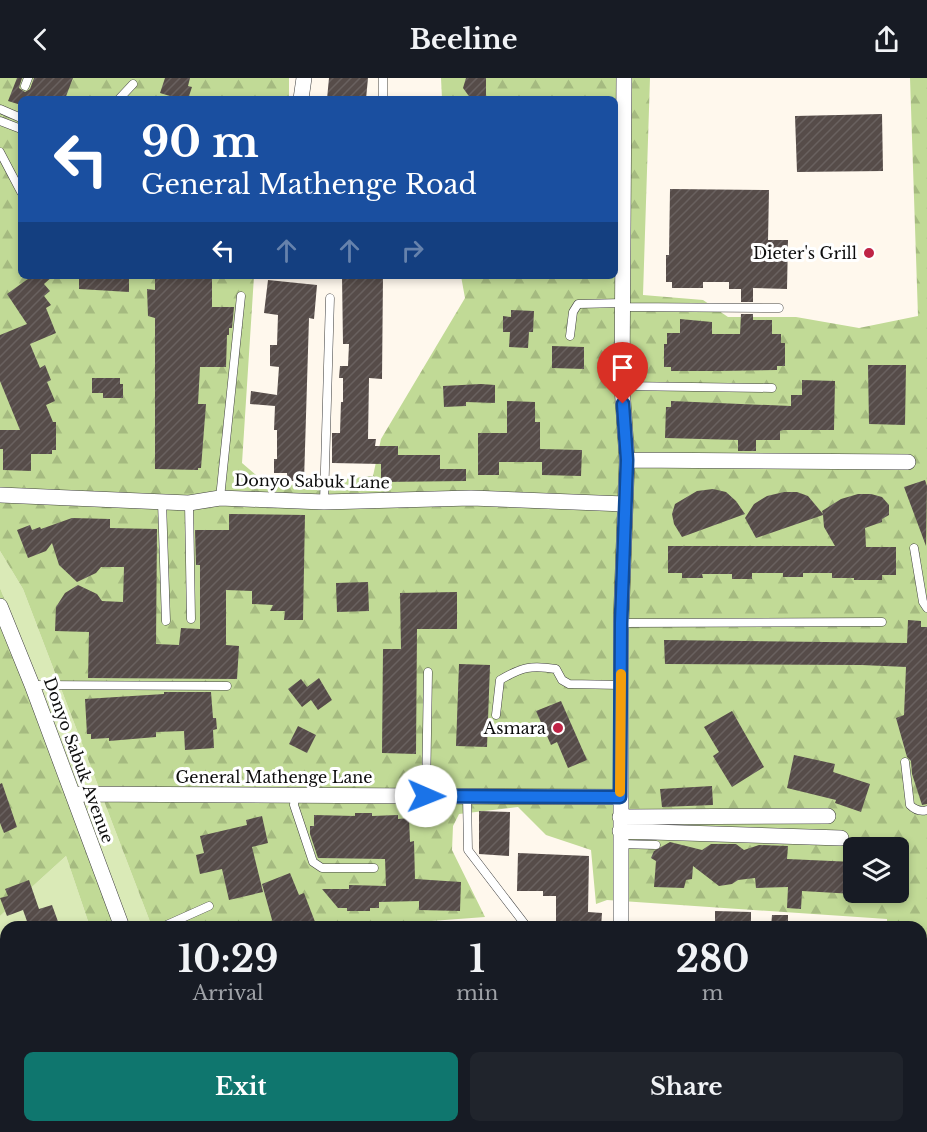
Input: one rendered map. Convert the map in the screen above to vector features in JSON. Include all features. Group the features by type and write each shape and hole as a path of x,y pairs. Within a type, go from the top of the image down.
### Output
{"street":[{"path":"301,96 304,78"},
{"path":"621,921 621,623 627,460 622,386 624,78"},
{"path":"627,460 908,462"},
{"name":"Donyo Sabuk Lane","path":"0,495 162,502 189,502 220,498 324,502 471,498 624,504"},
{"name":"Donyo Sabuk Avenue","path":"0,606 33,685 120,921"},
{"name":"General Mathenge Lane","path":"73,794 620,797"},
{"path":"620,831 828,816"},
{"path":"620,831 841,838"}],"lane":[{"path":"383,78 383,96"},
{"path":"122,96 133,84"},
{"path":"0,109 18,117"},
{"path":"0,121 18,128"},
{"path":"0,152 18,186"},
{"path":"220,498 241,296"},
{"path":"324,502 330,298"},
{"path":"570,336 573,312 578,304 779,308"},
{"path":"622,386 772,388"},
{"path":"162,502 166,621"},
{"path":"189,502 191,619"},
{"path":"914,549 923,602 927,608"},
{"path":"621,623 882,622"},
{"path":"496,715 500,680 515,671 534,666 556,669 562,680 569,684 621,685"},
{"path":"426,796 428,672"},
{"path":"33,685 227,686"},
{"path":"905,762 910,805 915,810 927,810"},
{"path":"295,795 294,805 313,862 322,868 374,868"},
{"path":"466,796 468,850 522,921"},
{"path":"620,831 657,845"},
{"path":"175,921 209,906"}],"green space":[{"path":"0,78 289,78 289,96 18,96 18,279 254,279 242,463 270,487 373,476 381,439 465,298 462,279 618,279 618,96 442,96 441,78 650,78 643,295 703,300 728,317 796,317 859,328 918,316 910,78 927,78 927,921 887,921 887,919 607,900 596,904 591,850 546,835 518,807 459,814 453,826 452,850 485,917 431,921 150,921 23,589 0,551"},
{"path":"0,551 23,589 150,921 128,921 0,588"},
{"path":"0,588 128,921 88,921 66,856 0,916"},
{"path":"66,856 88,921 0,921 0,916"}],"building":[{"path":"17,78 22,78 19,88 25,92 30,89 34,78 73,78 66,96 18,96 18,104 8,101"},
{"path":"165,78 190,78 188,86 192,87 189,96 170,96 160,93"},
{"path":"329,78 368,78 366,96 327,96"},
{"path":"466,78 486,78 486,96 469,96 463,88"},
{"path":"882,114 883,171 797,172 795,116"},
{"path":"670,189 769,190 768,240 788,240 787,289 753,288 753,302 741,302 741,289 729,289 729,282 703,282 703,288 672,288 672,282 666,282 666,255 669,255"},
{"path":"28,279 50,279 44,284 50,291 44,296 51,305 46,308 56,333 30,344 40,368 45,365 51,380 47,382 55,401 46,405 53,422 56,422 56,450 52,450 52,454 31,454 31,471 3,470 3,449 0,449 0,430 20,430 0,381 0,335 27,324 7,294"},
{"path":"79,279 129,279 129,292 79,289"},
{"path":"155,279 212,279 212,307 234,307 232,328 229,328 229,335 227,335 226,367 200,367 198,404 206,404 201,468 198,470 155,469 155,318 148,316 147,289 155,290"},
{"path":"342,279 383,279 382,379 369,378 368,439 376,439 375,446 398,446 398,455 440,455 440,469 466,469 466,481 381,482 381,464 332,463 332,433 340,433 341,402 343,402 343,378 339,378 340,366 348,366 349,344 343,344"},
{"path":"268,280 317,285 314,319 309,318 304,481 287,481 287,473 274,473 274,459 277,459 277,430 274,430 275,406 250,404 251,391 277,395 279,367 270,366 270,345 277,345 278,315 264,313"},
{"path":"511,310 534,311 533,332 529,332 528,348 509,347 510,332 503,332 503,316 511,317"},
{"path":"741,314 753,314 753,320 772,320 772,334 781,334 781,343 785,343 785,366 777,366 777,370 719,371 671,371 671,367 664,367 664,344 667,344 667,333 680,333 680,319 712,322 712,334 740,334"},
{"path":"552,346 584,347 584,369 552,368"},
{"path":"868,365 906,365 905,425 869,424"},
{"path":"92,378 120,378 120,384 123,384 123,398 103,398 103,393 92,393"},
{"path":"802,380 835,381 834,430 783,430 780,431 780,440 756,440 756,451 738,451 738,440 665,438 666,407 671,407 671,401 791,406 791,395 802,395"},
{"path":"495,385 495,403 466,402 466,406 444,407 443,386"},
{"path":"507,401 535,402 535,422 540,422 540,449 582,450 581,476 542,475 542,462 499,462 499,475 478,475 478,433 507,433"},
{"path":"925,480 927,486 926,546 904,487"},
{"path":"713,489 726,492 745,514 682,537 674,524 672,514 675,504 697,491"},
{"path":"797,492 808,496 823,514 822,511 841,499 858,494 882,497 889,505 889,515 882,519 882,522 865,528 866,547 896,547 896,575 882,575 882,580 854,580 854,578 832,578 832,573 803,573 803,577 783,577 783,573 752,573 752,579 732,579 732,574 702,574 703,578 682,578 682,573 668,573 668,546 835,546 824,527 823,515 756,538 745,518 754,504 767,496"},
{"path":"229,514 305,515 303,620 284,620 285,611 270,611 273,605 252,604 252,591 226,590 226,645 239,646 237,679 88,678 89,632 55,631 56,607 65,593 78,585 97,594 102,601 123,602 124,567 101,567 96,573 77,582 59,565 52,543 46,551 28,558 17,530 30,525 32,530 40,527 41,529 72,518 110,519 110,528 157,529 156,644 179,645 181,628 200,629 200,565 196,565 195,530 229,530"},
{"path":"368,582 369,611 337,612 336,583"},
{"path":"457,592 457,629 417,629 416,754 382,753 383,649 401,649 400,593"},
{"path":"908,620 921,621 921,627 927,627 927,804 922,805 912,774 911,761 907,757 896,718 904,715 906,667 665,664 664,640 907,643"},
{"path":"459,664 490,665 487,747 456,746"},
{"path":"319,678 332,700 318,710 311,700 302,707 288,689 301,679 307,687"},
{"path":"164,692 211,692 213,718 216,718 217,729 213,730 214,748 185,750 184,731 156,732 156,737 109,741 109,738 91,739 91,734 87,734 85,699 164,694"},
{"path":"561,701 587,760 568,768 557,742 551,745 536,711"},
{"path":"732,711 764,767 732,787 713,756 719,752 704,727"},
{"path":"298,726 316,735 307,753 289,744"},
{"path":"794,755 835,764 833,772 870,784 861,812 835,803 836,800 787,788"},
{"path":"2,783 17,827 4,833 0,823 0,784"},
{"path":"712,786 713,805 662,807 660,789"},
{"path":"479,811 510,812 509,856 479,854"},
{"path":"355,813 372,813 372,816 398,815 398,819 409,818 410,842 414,841 415,879 461,882 460,911 419,910 419,901 379,902 379,908 370,908 370,911 347,911 347,908 338,908 322,889 349,889 349,885 386,886 385,859 318,858 310,834 310,826 314,826 314,815 355,816"},
{"path":"262,816 268,843 252,847 263,892 229,900 222,869 200,874 196,855 204,853 200,836 247,825 246,820"},
{"path":"670,842 702,850 711,844 736,844 744,850 759,845 788,846 787,859 843,862 843,893 802,891 801,909 787,908 788,887 756,888 755,878 719,886 693,866 692,879 686,880 684,888 654,887 656,861 651,858 654,851"},
{"path":"518,853 589,856 588,912 602,913 601,921 556,921 556,896 543,896 543,891 517,891"},
{"path":"290,873 299,895 304,893 315,921 272,921 262,884"},
{"path":"29,880 39,909 52,905 58,921 27,921 23,910 7,916 0,898 8,896 5,889"},
{"path":"715,911 751,912 751,921 715,921"},
{"path":"772,915 788,915 788,921 772,921"}],"slow traffic":[{"path":"620,792 621,674"}],"place":[{"name":"Dieter's Grill","path":"869,253"},
{"name":"Asmara","path":"558,728"}],"route":[{"path":"426,796 620,797 621,623 627,460 623,404"}]}
